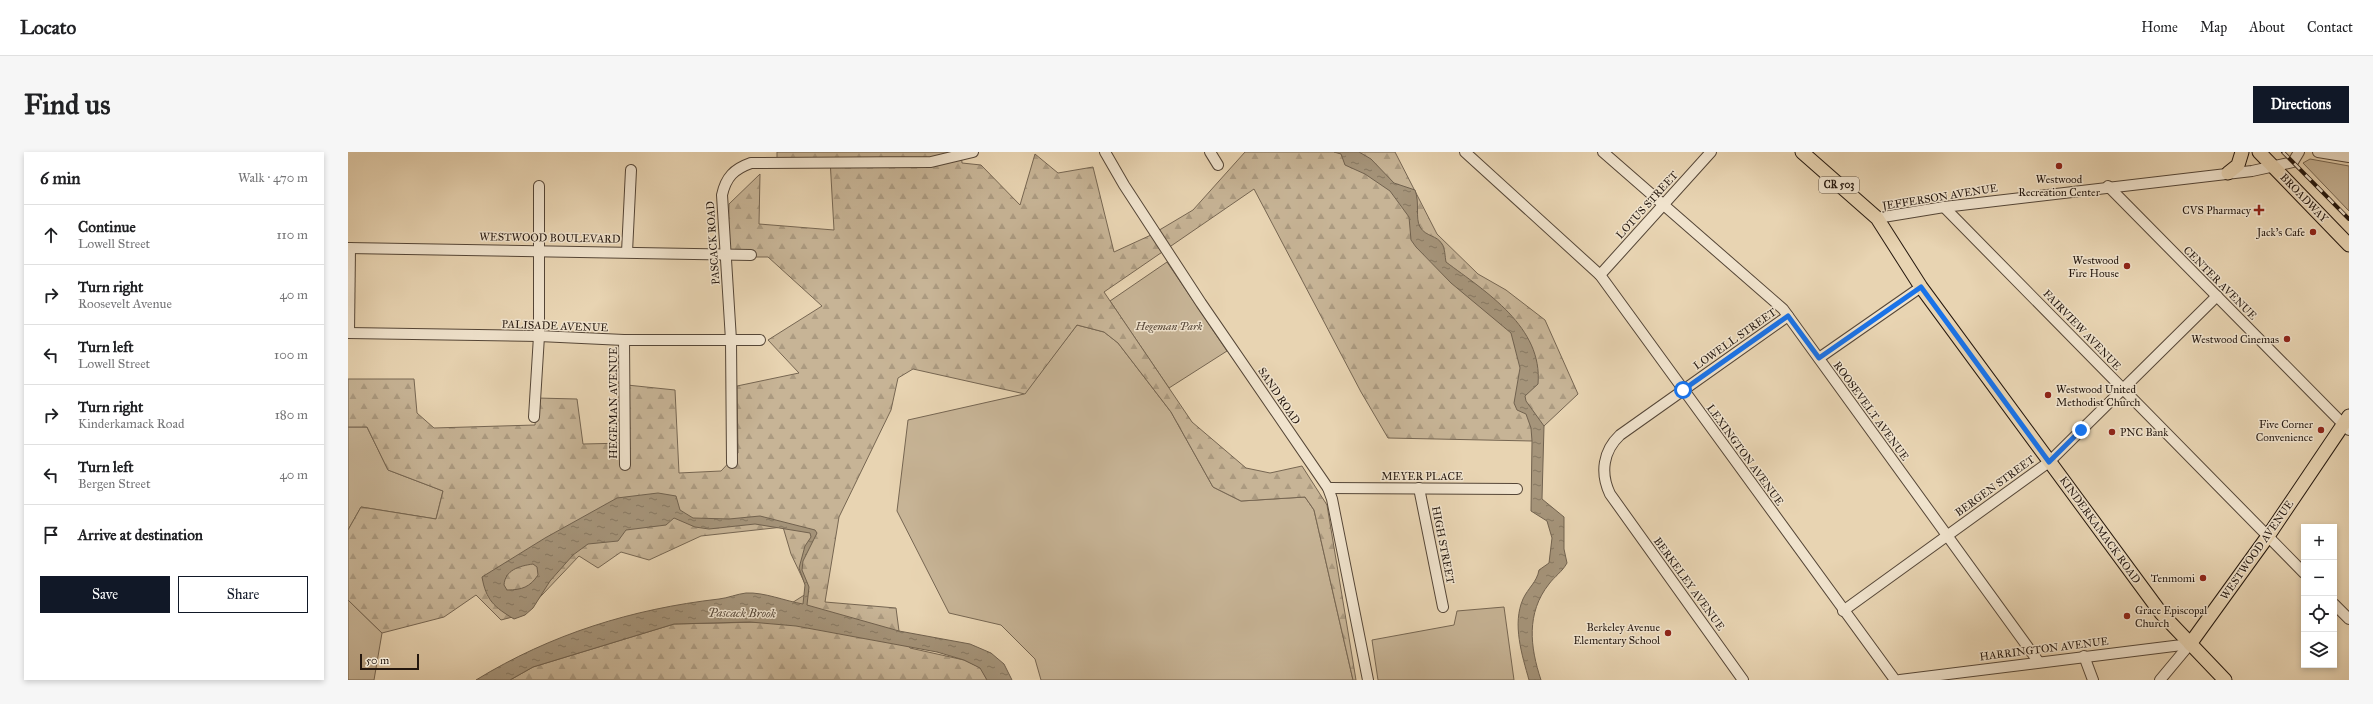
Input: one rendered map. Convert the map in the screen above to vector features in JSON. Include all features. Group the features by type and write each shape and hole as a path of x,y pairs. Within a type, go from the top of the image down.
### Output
{"main road":[{"name":"KINDERKAMACK ROAD","path":"1802,152 1877,218 1921,287 2161,613 2225,680"},
{"path":"2228,173 2238,165 2242,152"},
{"name":"BROADWAY","path":"2259,152 2349,245"},
{"name":"WESTWOOD AVENUE","path":"2190,644 2347,424"}],"street":[{"name":"PASCACK ROAD","path":"732,463 731,340 722,195 725,183 740,167 751,163 931,162 973,152"},
{"name":"SAND ROAD","path":"1105,152 1131,196 1201,304 1328,488 1332,499 1368,680"},
{"path":"1210,152 1218,165"},
{"name":"ROOSEVELT AVENUE","path":"1603,152 1783,309 2038,661"},
{"name":"LOTUS STREET","path":"1600,275 1711,152"},
{"name":"JEFFERSON AVENUE","path":"1877,218 1944,207 2274,167 2293,162 2299,152"},
{"path":"2318,152 2349,157"},
{"name":"LEXINGTON AVENUE","path":"1467,153 1600,275 1843,612 1895,680"},
{"path":"628,252 631,170"},
{"path":"534,417 538,336 539,186"},
{"name":"CENTER AVENUE","path":"2108,186 2347,424"},
{"name":"FAIRVIEW AVENUE","path":"1944,207 2301,570"},
{"name":"WESTWOOD BOULEVARD","path":"349,248 538,250 751,255"},
{"path":"348,333 349,248"},
{"path":"1819,358 1921,287"},
{"name":"BERGEN STREET","path":"1843,612 2049,462 2217,296"},
{"name":"LOWELL STREET","path":"1615,502 1605,484 1605,460 1610,447 1620,435 1788,316"},
{"name":"PALISADE AVENUE","path":"348,333 538,336 624,340 760,340"},
{"name":"HEGEMAN AVENUE","path":"624,340 625,465"},
{"name":"MEYER PLACE","path":"1328,488 1517,489"},
{"name":"HIGH STREET","path":"1419,488 1443,607"},
{"name":"BERKELEY AVENUE","path":"1615,502 1743,680"},
{"path":"2337,607 2349,619"},
{"name":"HARRINGTON AVENUE","path":"1900,680 2038,661 2190,644"},
{"name":"WESTWOOD AVENUE","path":"2160,680 2190,644"},
{"path":"2084,656 2093,680"}],"green space":[{"path":"777,152 961,152 962,163 981,165 1020,205 1035,154 1058,173 1093,167 1114,252 1151,235 1193,210 1245,152 1395,152 1437,234 1478,274 1506,290 1545,320 1578,394 1544,426 1532,441 1388,438 1361,392 1254,189 1104,292 1192,422 1246,468 1270,473 1302,466 1327,505 1356,680 1353,680 1314,510 1305,497 1241,501 1213,487 1171,412 1118,343 1104,332 1077,325 1025,394 913,369 898,378 891,410 839,517 825,602 896,608 899,631 910,648 964,660 981,668 987,680 510,680 533,667 674,624 762,622 809,592 791,554 783,527 701,536 649,560 621,552 598,568 579,556 524,614 501,620 476,595 444,617 382,633 348,600 348,530 361,507 436,519 443,491 388,470 367,427 348,427 348,379 414,379 417,413 434,428 535,425 537,398 577,399 583,444 627,443 627,385 675,390 679,473 721,471 738,453 737,386 799,373 768,340 822,306 768,257 728,257 729,204 760,174 759,224 834,230 830,159 777,159"},
{"path":"2310,159 2349,166 2349,211 2303,163"},
{"name":"Hegeman Park","path":"1167,262 1227,351 1169,388 1110,301"},
{"path":"1077,325 1104,332 1118,343 1171,412 1213,487 1241,501 1305,497 1314,510 1353,680 1041,680 1035,659 1001,625 949,613 897,511 908,420 1024,394"},
{"path":"348,427 367,427 388,470 443,491 436,519 361,507 348,530"},
{"path":"348,600 382,633 374,680 348,680"},
{"path":"1504,607 1514,680 1378,680 1372,640 1454,625 1457,611"}],"water":[{"path":"1334,152 1359,152 1371,159 1394,183 1415,190 1418,219 1422,230 1440,241 1444,248 1446,262 1478,286 1509,313 1522,328 1531,345 1537,364 1538,384 1525,396 1526,401 1544,426 1542,499 1564,517 1564,549 1567,563 1549,584 1542,595 1536,607 1533,618 1532,630 1534,655 1541,680 1529,680 1519,640 1518,619 1525,595 1536,578 1539,570 1549,563 1552,538 1547,521 1531,511 1531,428 1526,414 1517,410 1514,403 1520,368 1511,333 1451,283 1416,247 1411,240 1409,217 1390,191 1365,174 1345,165 1341,154"},
{"name":"Pascack Brook","path":"658,493 676,496 680,510 693,518 729,519 760,516 815,530 817,533 803,561 802,570 809,587 807,605 899,631 970,644 991,653 1004,664 1012,680 987,680 980,668 964,660 937,652 796,626 750,622 674,624 533,667 510,680 476,680 533,649 563,637 593,626 655,609 746,593 767,595 803,604 805,585 799,568 805,546 811,537 810,533 755,524 709,529 695,527 674,518 666,525 626,530 618,541 588,544 573,555 550,581 533,608 525,615 514,619 496,607 486,592 482,577 545,538 617,498","holes":["533,564 537,567 538,575 529,585 517,589 507,590 504,585 510,572"]}],"railway":[{"path":"2283,152 2349,219"}],"place":[{"name":"Westwood Recreation Center","path":"2059,166"},
{"name":"CVS Pharmacy","path":"2259,210"},
{"name":"Jack's Cafe","path":"2313,232"},
{"name":"Westwood Fire House","path":"2127,266"},
{"name":"Westwood Cinemas","path":"2287,339"},
{"name":"Westwood United Methodist Church","path":"2048,395"},
{"name":"Five Corner Convenience","path":"2321,430"},
{"name":"PNC Bank","path":"2112,432"},
{"name":"Tenmomi","path":"2203,578"},
{"name":"Grace Episcopal Church","path":"2127,616"},
{"name":"Berkeley Avenue Elementary School","path":"1668,633"}],"route":[{"path":"1683,390 1788,316 1819,358 1921,287 2049,462 2081,430"}]}
